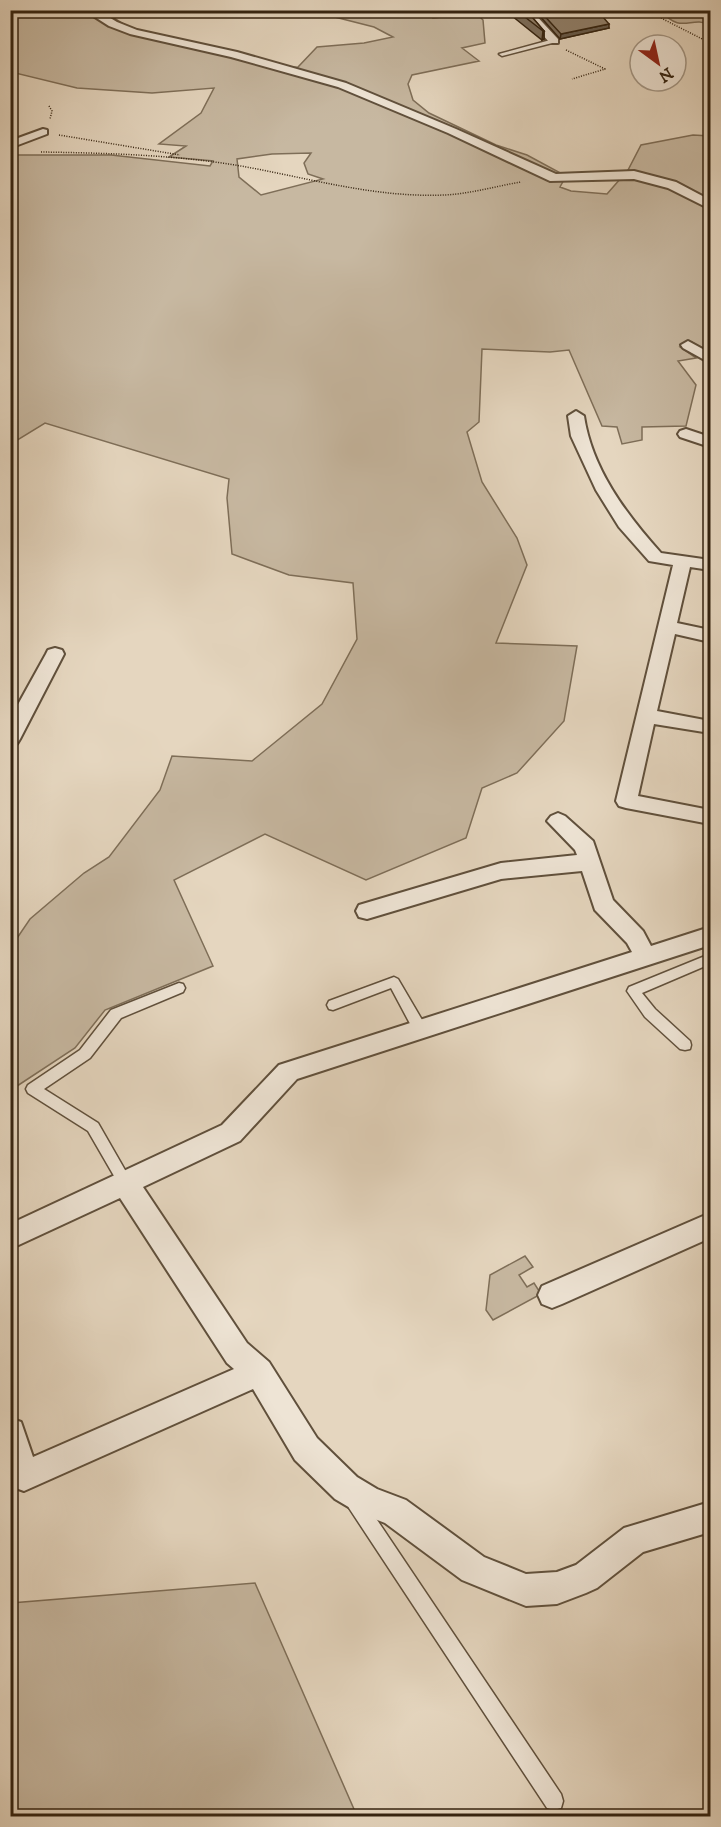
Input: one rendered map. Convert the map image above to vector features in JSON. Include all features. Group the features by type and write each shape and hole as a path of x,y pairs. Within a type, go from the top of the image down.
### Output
{"street":[{"path":"89,10 106,21 134,32 233,54 342,85 452,131 550,177 634,175 672,185 711,205"},
{"path":"525,10 554,41"},
{"path":"21,129 44,132"},
{"path":"10,145 44,132"},
{"path":"688,345 711,359"},
{"path":"576,416 579,436 586,455 604,490 626,523 656,557 711,566"},
{"path":"686,435 711,442"},
{"path":"683,561 626,801 711,817"},
{"path":"667,627 711,636"},
{"path":"10,740 55,654"},
{"path":"647,716 711,728"},
{"path":"558,821 585,847 603,904 635,937 645,956"},
{"path":"367,910 501,871 590,862"},
{"path":"10,1237 231,1133 288,1072 711,936"},
{"path":"126,1184 237,1353 259,1372 306,1449 346,1488 368,1501 395,1511 473,1569 526,1590 557,1588 586,1577 635,1539 711,1517"},
{"path":"552,1295 711,1225"},
{"path":"10,1433 24,1476 259,1372"}],"lane":[{"path":"502,54 554,41"},
{"path":"685,1046 650,1013 633,991 711,959"},
{"path":"333,1005 394,982 420,1029"},
{"path":"126,1184 93,1127 33,1089 86,1054 116,1014 179,988"},
{"path":"346,1488 554,1801"}],"path":[{"path":"655,10 661,18 711,43"},
{"path":"554,41 568,51 605,69 572,79"},
{"path":"44,132 180,155"},
{"path":"31,152 110,153 240,166 328,184 418,194 459,194 550,177"}],"shaded area":[{"path":"334,10 421,11 433,18 461,15 456,11 474,11 483,20 485,43 462,48 479,61 412,75 408,84 413,100 429,113 496,145 527,155 566,176 560,187 571,191 607,194 628,170 641,145 693,135 710,136 710,353 692,342 680,347 696,358 678,361 696,385 686,426 642,427 642,440 622,444 617,427 602,426 569,350 550,352 482,349 479,422 467,432 482,482 517,538 527,565 496,643 577,646 564,721 517,773 482,788 466,838 366,880 265,834 174,880 213,966 105,1010 75,1048 11,1090 11,947 30,919 84,873 109,857 160,790 172,756 252,761 322,704 357,639 353,583 289,575 232,554 227,498 229,479 45,423 11,444 11,155 111,155 210,166 213,161 169,157 186,146 159,144 201,113 214,88 152,93 77,88 11,72 11,11 103,11 128,27 283,68 298,67 317,47 364,43 393,37 374,27 315,12","holes":["311,153 304,163 308,174 323,179 261,195 239,177 237,159 272,154"]},
{"path":"661,11 710,11 710,25 697,22 675,22"},
{"path":"525,1256 533,1267 519,1275 527,1287 534,1283 541,1294 493,1320 486,1310 490,1275"},
{"path":"255,1583 357,1816 11,1816 11,1603"}],"building":[{"path":"516,10 526,10 544,31 543,31"},
{"path":"539,10 597,10 609,24 561,34"}]}
